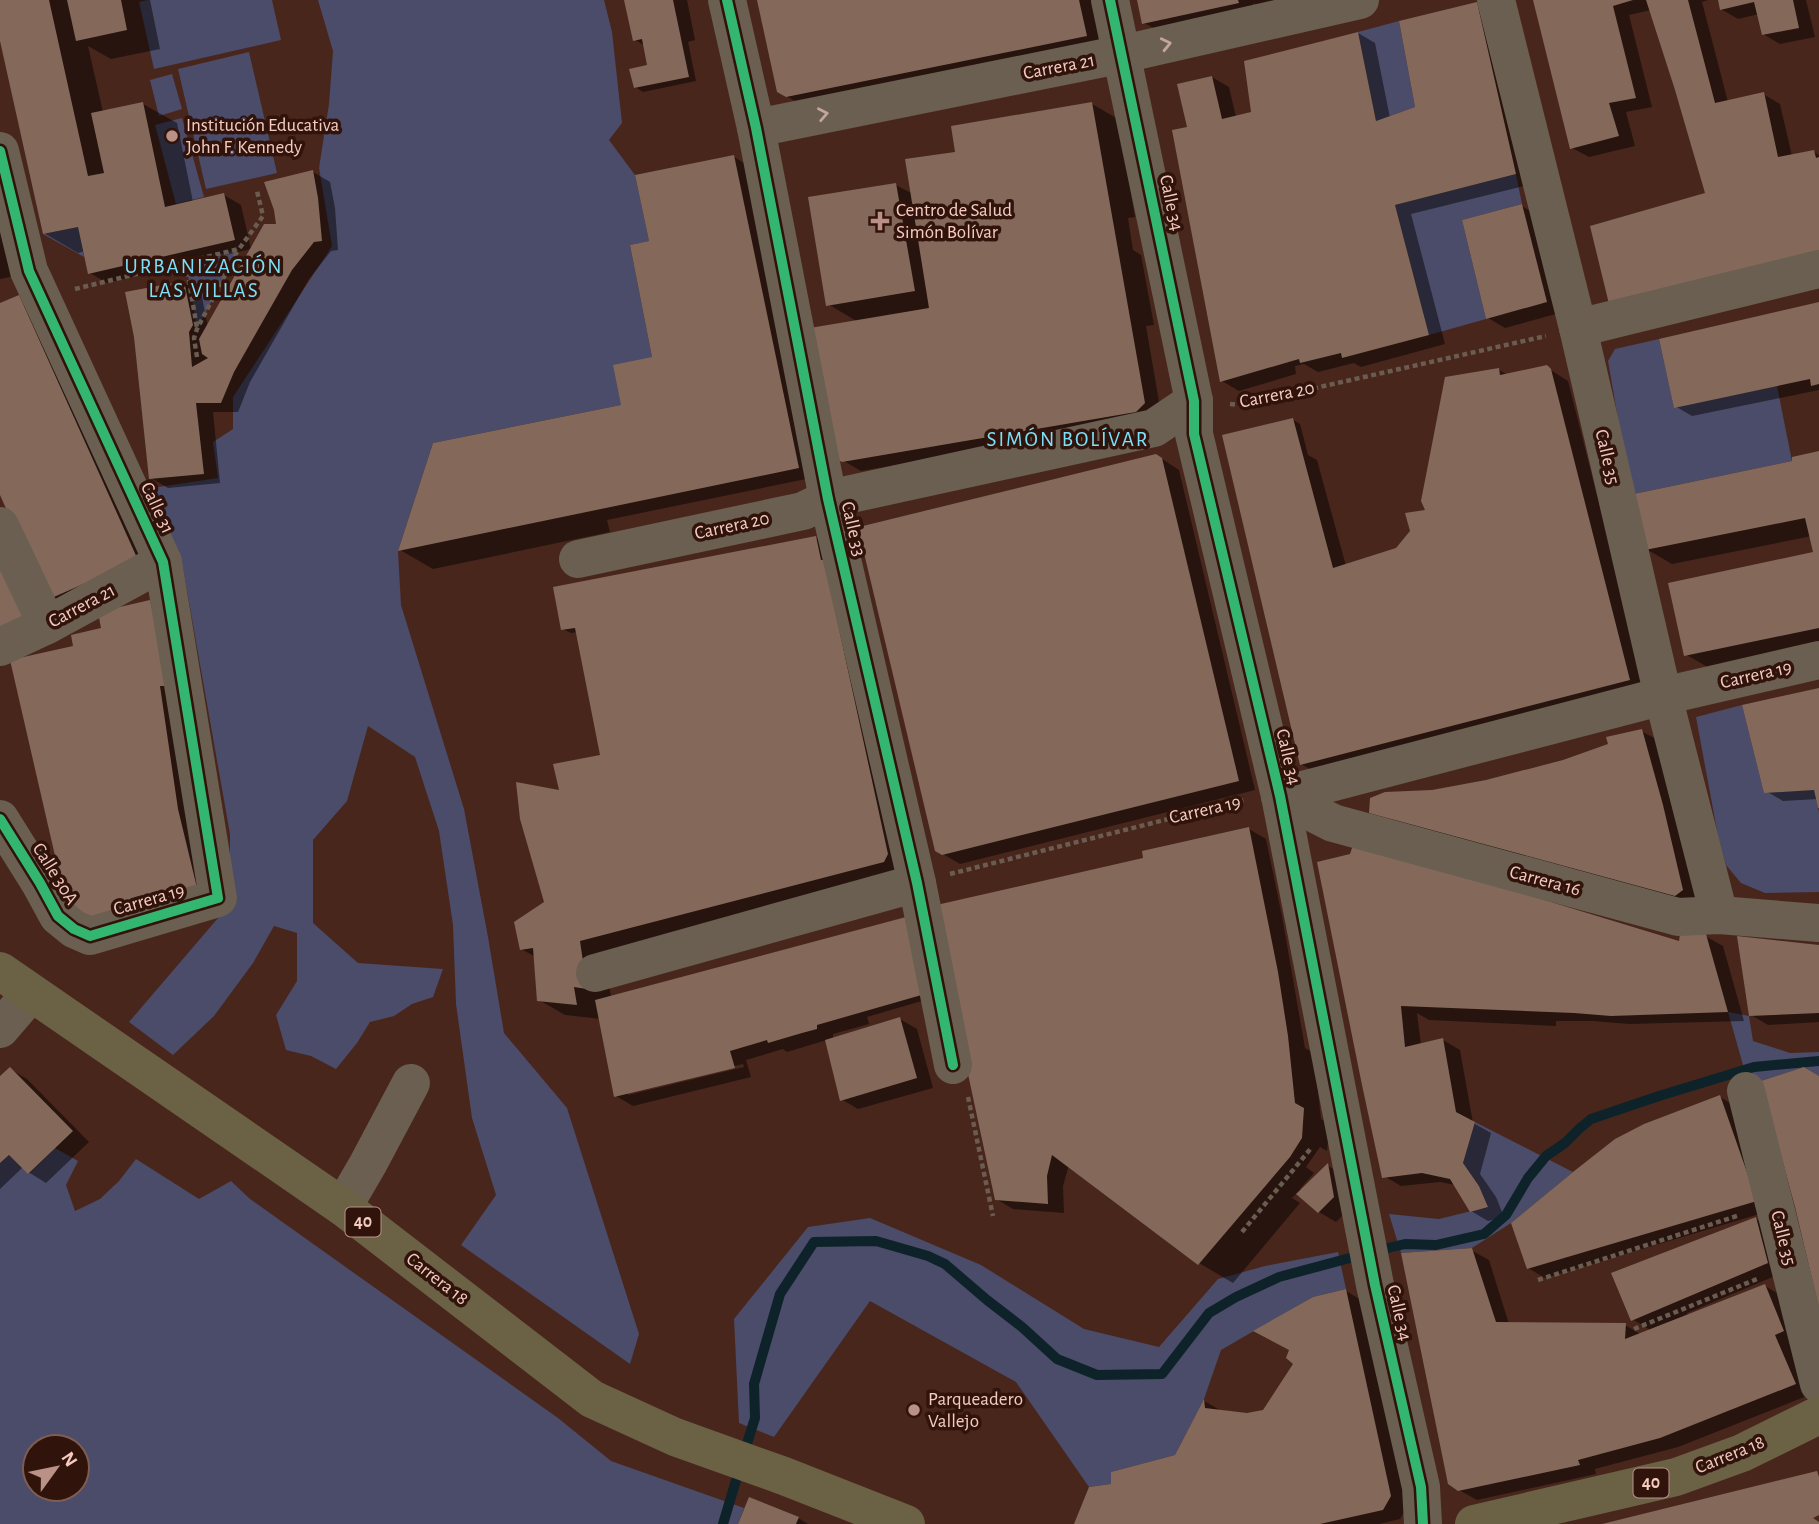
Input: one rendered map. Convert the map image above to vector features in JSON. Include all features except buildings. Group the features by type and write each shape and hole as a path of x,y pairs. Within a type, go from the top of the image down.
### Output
{"highway":[{"name":"Carrera 18","path":"0,971 342,1206 592,1399 675,1437 906,1524"},
{"name":"Carrera 18","path":"1474,1524 1676,1477 1742,1452 1819,1415"}],"street":[{"name":"Calle 33","path":"727,0 756,128 828,499 917,883 952,1061"},
{"name":"Calle 34","path":"1110,0 1194,401 1194,434 1280,796 1361,1216 1420,1487 1423,1524"},
{"name":"Carrera 21","path":"756,128 1123,54 1360,0"},
{"name":"Calle 35","path":"1496,0 1577,328 1663,696 1719,915"},
{"name":"Calle 31","path":"0,151 23,284 163,562 218,898"},
{"path":"1577,328 1819,269"},
{"name":"Carrera 20","path":"578,559 803,511 828,499 1154,428 1194,401"},
{"path":"0,526 47,625"},
{"name":"Carrera 21","path":"0,647 47,625 163,562"},
{"name":"Carrera 19","path":"1280,796 1663,696 1819,660"},
{"name":"Carrera 16","path":"1280,796 1333,823 1665,914 1678,917 1719,915 1819,923"},
{"name":"Calle 30A","path":"0,820 58,916 74,929 90,936"},
{"path":"595,973 917,883"},
{"name":"Carrera 19","path":"90,936 218,898"},
{"path":"0,1029 31,993"},
{"path":"342,1206 368,1164 411,1083"},
{"name":"Calle 35","path":"1746,1091 1819,1384"}],"path":[{"path":"197,357 194,338 197,329 239,249 263,216 257,191"},
{"path":"23,284 186,263 239,249"},
{"path":"186,263 197,329"},
{"path":"952,1061 960,1060 993,1216"},
{"path":"1241,1232 1313,1146 1343,1122"},
{"path":"1538,1280 1774,1204"},
{"path":"1634,1329 1790,1265"}],"shaded area":[{"path":"272,0 281,40 154,69 139,2"},
{"path":"318,0 604,0 612,32 622,123 609,140 635,175 649,241 630,245 652,357 621,405 433,443 398,551 401,605 464,809 504,1033 567,1108 639,1334 630,1364 461,1245 496,1195 472,1118 456,1004 453,925 439,831 415,757 368,726 347,801 313,840 313,923 358,963 443,969 433,997 412,1004 394,1016 370,1022 336,1069 311,1056 286,1050 276,1015 297,981 297,933 274,926 253,963 214,1016 173,1055 129,1022 230,904 230,834 183,568 152,488 218,478 213,442 233,429 233,397 332,246 319,168 329,104 333,51"},
{"path":"1399,21 1415,107 1376,121 1358,32"},
{"path":"249,52 277,173 206,189 178,69"},
{"path":"172,74 182,109 159,116 150,80"},
{"path":"182,118 204,197 176,204 155,125"},
{"path":"1516,174 1522,204 1462,220 1486,319 1429,335 1395,205"},
{"path":"78,227 84,257 43,234"},
{"path":"239,249 197,329 186,263"},
{"path":"1659,339 1674,407 1777,386 1792,461 1634,494 1608,361 1615,349"},
{"path":"1742,705 1764,792 1814,790 1819,812 1819,892 1765,893 1741,883 1726,865 1696,717"},
{"path":"1728,1012 1749,1016 1753,1041 1790,1053 1819,1052 1819,1076 1804,1067 1761,1081 1747,1079"},
{"path":"1475,1122 1573,1172 1511,1223 1472,1248 1401,1253 1389,1214 1439,1219 1488,1207 1479,1186 1463,1163"},
{"path":"55,1148 78,1161 66,1185 75,1211 100,1199 136,1159 199,1199 231,1181 250,1199 558,1418 611,1461 744,1508 738,1524 0,1524 0,1163 9,1155 29,1174"},
{"path":"870,1218 981,1265 1084,1329 1159,1347 1218,1279 1265,1266 1338,1252 1346,1289 1313,1297 1221,1350 1204,1399 1175,1455 1111,1472 1111,1484 1089,1487 1016,1382 870,1301 774,1437 739,1423 734,1319 808,1227"}],"waterway":[{"path":"1375,1251 1405,1244 1436,1245 1484,1234 1506,1215 1528,1178 1546,1156 1591,1119 1754,1067 1819,1061"},
{"path":"744,1453 755,1418 754,1384 780,1294 814,1242 876,1241 928,1256 945,1264 1057,1359 1097,1375 1162,1374 1209,1313 1279,1277 1361,1255"},
{"path":"723,1524 740,1467"}],"cycle path":[{"path":"727,0 756,128 828,499 917,883 953,1065"},
{"path":"1110,0 1194,401 1194,434 1280,796 1375,1285 1421,1487 1423,1524"},
{"path":"0,151 29,271 163,562 218,898 90,936 74,929 58,916 0,819"}],"place":[{"name":"Institución Educativa John F. Kennedy","path":"172,136"},
{"name":"Centro de Salud Simón Bolívar","path":"880,221"},
{"name":"Parqueadero Vallejo","path":"914,1410"}],"district":[{"name":"URBANIZACIÓN LAS VILLAS","path":"204,278"},
{"name":"SIMÓN BOLÍVAR","path":"1068,439"}]}
